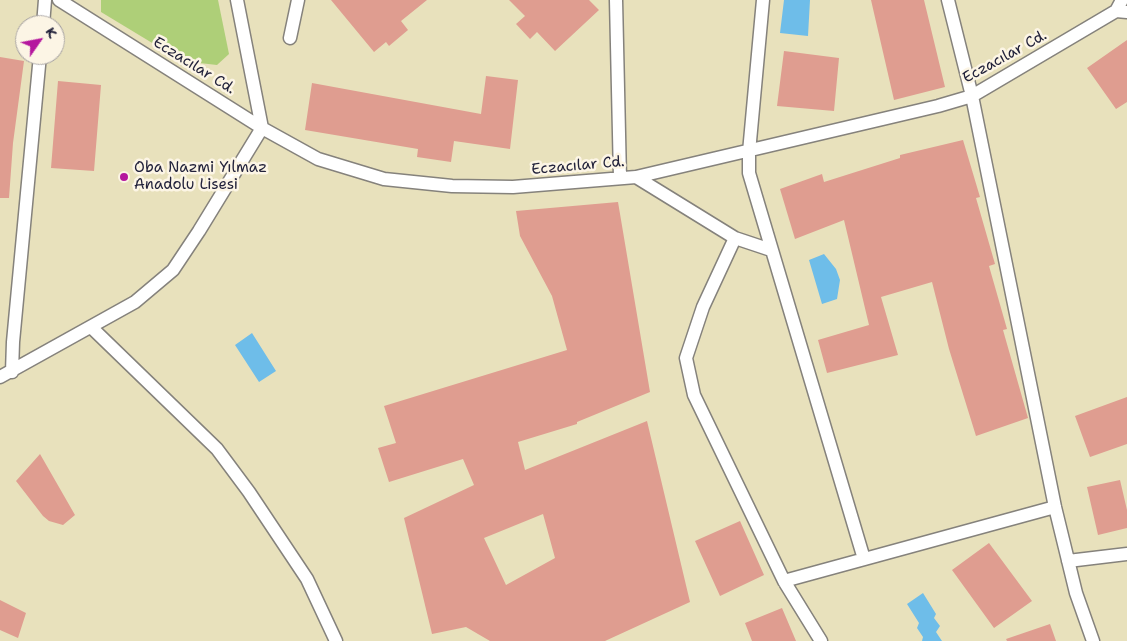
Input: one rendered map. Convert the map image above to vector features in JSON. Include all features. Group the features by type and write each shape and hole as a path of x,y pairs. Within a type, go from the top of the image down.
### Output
{"street":[{"path":"44,15 45,0"},
{"name":"Eczacılar Cd.","path":"59,0 262,128 318,159 384,179 452,186 513,187 636,177 749,152 938,106 972,96 1122,8"},
{"path":"0,377 136,302 173,270 262,128 237,0"},
{"path":"290,38 298,0"},
{"path":"616,0 620,178"},
{"path":"763,0 749,152 749,173 864,559"},
{"path":"948,0 972,96 1055,507 1076,593 1092,641"},
{"path":"12,372 13,342 39,65"},
{"path":"636,177 735,238 771,250"},
{"path":"735,238 703,307 686,358 694,395 784,581 821,641"},
{"path":"91,327 217,449 249,492 307,579 336,641"},
{"path":"784,581 1055,507"},
{"path":"1068,561 1127,554"}],"green space":[{"path":"101,0 218,0 229,54 217,65 182,61 101,12"}],"water":[{"path":"784,0 810,0 808,36 780,33"},
{"path":"824,254 836,269 840,280 837,299 822,304 809,260"},
{"path":"252,333 276,371 259,382 235,345"},
{"path":"923,593 936,614 934,618 940,626 936,632 942,641 922,641 923,637 917,628 919,623 907,604"}],"building":[{"path":"331,0 427,0 401,21 408,30 389,46 386,42 374,52"},
{"path":"509,0 589,0 599,10 555,51 537,32 530,39 516,24 525,16"},
{"path":"871,0 924,0 945,87 894,100"},
{"path":"1127,40 1127,102 1116,109 1087,68"},
{"path":"784,51 839,58 834,111 777,106"},
{"path":"0,57 15,60 15,65 23,65 13,143 9,198 0,198"},
{"path":"486,76 518,80 510,149 454,141 451,162 417,157 418,149 305,130 312,83 481,114"},
{"path":"58,81 101,85 94,171 51,168"},
{"path":"963,140 980,197 976,198 995,264 989,266 1007,329 1003,330 1028,418 976,436 949,349 932,282 881,297 898,355 827,373 818,340 869,325 844,220 795,239 780,189 822,174 824,182 900,158 900,155"},
{"path":"618,202 650,392 577,422 577,424 518,442 525,470 647,421 690,602 605,641 490,641 466,627 432,634 404,518 474,485 463,459 389,482 378,448 396,443 384,406 567,350 552,296 520,236 516,211","holes":["543,514 555,558 506,585 484,538"]},
{"path":"1127,397 1127,444 1090,457 1075,416"},
{"path":"40,454 75,515 63,525 49,521 43,516 16,481"},
{"path":"1120,480 1127,510 1127,528 1098,535 1087,487"},
{"path":"740,521 764,575 720,596 695,541"},
{"path":"989,543 1032,601 994,628 952,570"},
{"path":"0,600 26,613 18,638 0,630"},
{"path":"782,608 796,641 752,641 745,623"},
{"path":"1050,624 1056,641 1007,641 1006,639"}],"place":[{"name":"Oba Nazmi Yılmaz Anadolu Lisesi","path":"124,177"}]}
